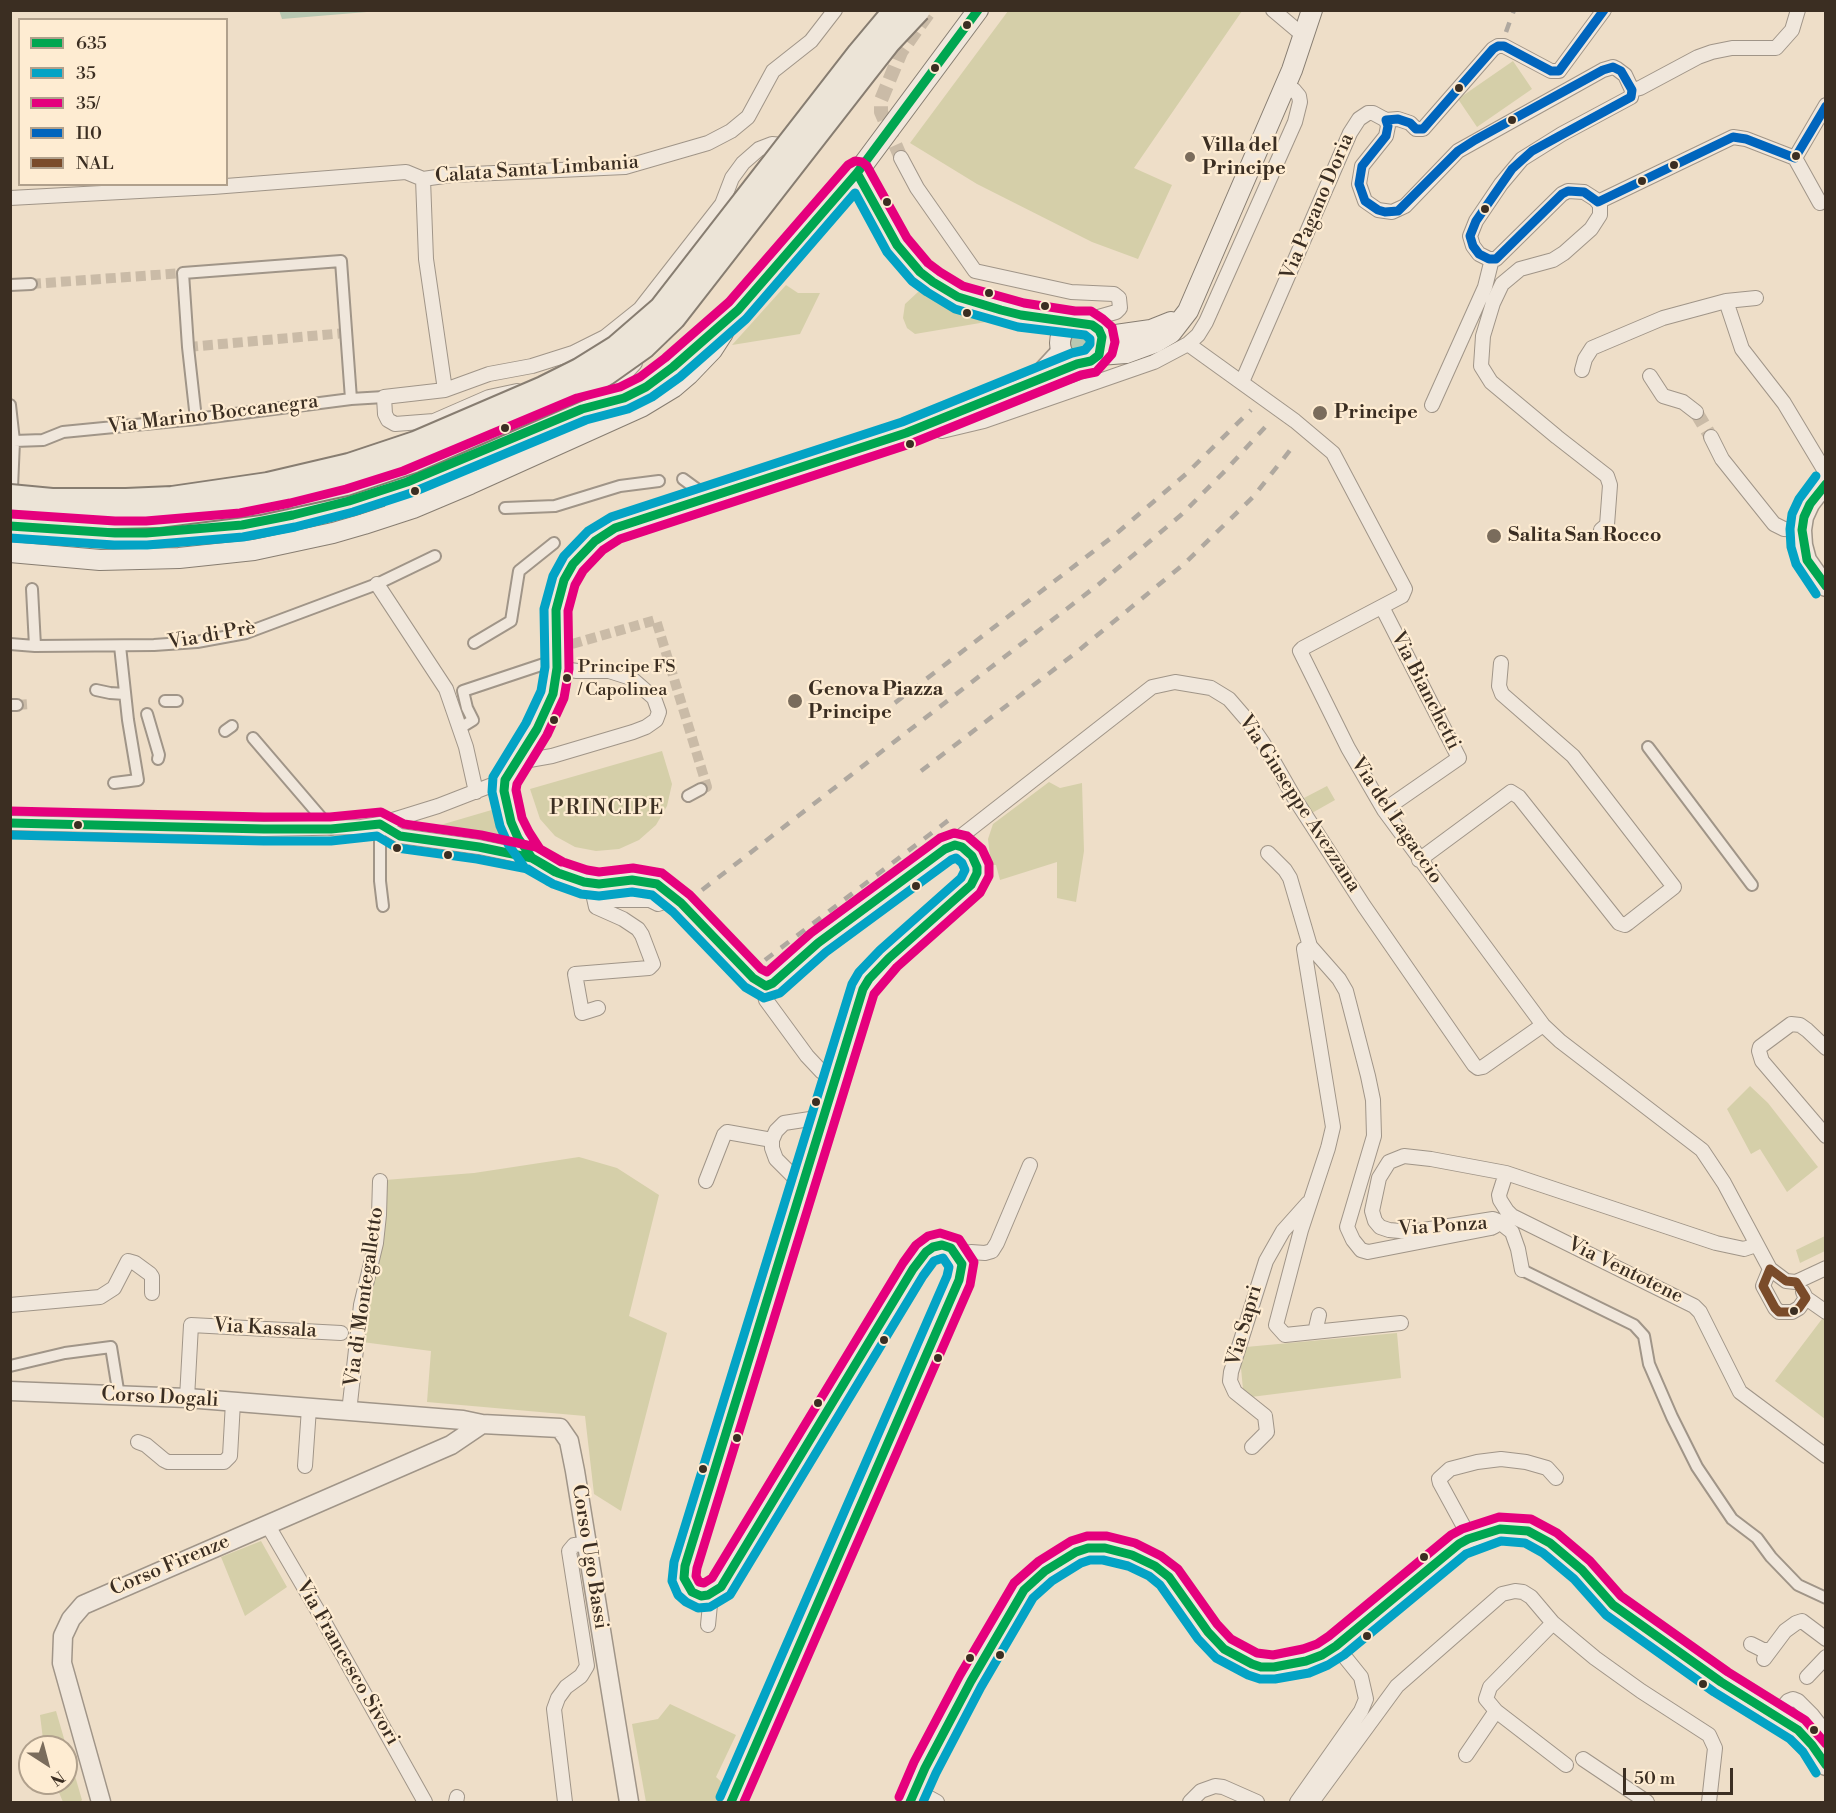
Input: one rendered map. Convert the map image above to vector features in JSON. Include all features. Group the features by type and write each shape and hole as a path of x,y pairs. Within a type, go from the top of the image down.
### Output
{"highway":[{"path":"11,490 86,501 172,498 230,491 290,479 349,465 415,443 543,388 579,370 633,334 667,300 895,10"},
{"path":"12,526 71,518 158,516 259,503 346,484 414,461 590,384 644,347 674,318 860,78 919,10"}],"main road":[{"path":"10,552 100,560 179,558 254,550 333,533 412,508 470,484 646,387 673,367 738,310 857,173 978,10"},
{"path":"1100,346 1126,353 1156,342 1170,333 1188,311 1286,86 1305,37 1312,10"},
{"path":"857,173 897,245 920,272 933,282 958,297 1021,315 1078,323 1096,328 1100,346 1091,362 1077,363 1065,358 1060,347 1021,315"},
{"path":"1060,347 1064,333 1078,323"},
{"path":"12,526 146,533 242,525 293,515 349,501 407,482 558,418 627,397"}],"street":[{"name":"Calata Santa Limbania","path":"228,186 406,172 423,179 451,175 625,167 708,143 731,131 748,117 773,72 811,41 835,10"},
{"path":"1273,10 1305,37"},
{"path":"1386,120 1402,120 1416,129 1422,129 1498,46 1504,46 1551,71 1559,71 1604,10"},
{"path":"1604,532 1602,530 1607,525 1610,485 1607,476 1491,382 1481,366 1483,336 1493,303 1502,284 1520,269 1553,260 1592,229 1597,222 1600,210 1598,202 1579,191 1568,191 1562,194 1499,257 1492,259 1482,256 1475,249 1470,233 1512,169 1532,151 1625,101 1631,97 1632,90 1698,57 1732,48 1776,48 1792,30 1798,10"},
{"name":"Via Pagano Doria","path":"1239,379 1353,125 1368,113 1379,115 1386,120 1388,126 1386,136 1362,166 1359,184 1365,201 1378,210 1392,213 1405,206 1458,151 1603,70 1612,68 1621,71 1632,90"},
{"path":"929,424 942,430 984,421 1154,362 1193,343 1206,322 1295,122 1300,102 1299,96 1286,86"},
{"path":"1795,158 1826,105"},
{"path":"1598,202 1733,137 1746,139 1795,158 1820,203"},
{"name":"Via Marino Boccanegra","path":"14,441 43,440 63,432 445,390 489,374 532,366 573,353 605,337 640,309 722,204 732,178 751,154 772,144 783,145 796,160 794,174 681,319 653,344 627,397"},
{"path":"901,158 917,188 975,271 1071,292 1114,294 1119,298 1120,308 1116,312 1078,323"},
{"path":"423,179 426,259 445,390"},
{"name":"Calata Santa Limbania","path":"10,198 226,186"},
{"path":"1432,405 1485,287 1492,259"},
{"path":"196,419 183,273 341,261 351,399"},
{"path":"10,285 31,284"},
{"path":"1582,370 1585,359 1592,348 1638,327 1726,301 1756,298"},
{"path":"1726,301 1742,350 1779,396 1826,472"},
{"path":"1193,343 1239,379"},
{"path":"1028,385 1060,347"},
{"path":"532,858 518,838 511,822 504,791 505,780 537,729 553,694 557,664 555,625 559,595 564,580 573,564 595,541 615,528 895,437 1028,385 1077,363"},
{"path":"1650,376 1663,396 1683,402 1696,412"},
{"name":"Via del Lagaccio","path":"1239,379 1311,433 1333,453 1405,589 1402,596 1300,651 1348,748 1384,810 1544,1025 1560,1041 1702,1150 1724,1182 1770,1269"},
{"path":"364,524 411,498 477,471 543,440 558,427 558,418 548,402 530,392 520,391 489,397 434,421 395,424 386,418 384,397"},
{"path":"10,405 14,441 11,490 18,493 23,505 12,526"},
{"path":"1711,437 1722,459 1774,524 1784,529 1802,530"},
{"path":"683,479 709,498"},
{"path":"505,508 555,506 620,486 659,481"},
{"path":"1826,483 1810,504 1804,517 1802,530 1807,560 1826,587"},
{"path":"474,643 511,621 519,571 554,543"},
{"name":"Via di Prè","path":"10,644 120,646 196,642 246,633 377,584 435,556"},
{"path":"377,584 446,689 460,728 476,792"},
{"path":"32,589 35,646"},
{"name":"Via Bianchetti","path":"1382,607 1459,758 1384,810"},
{"path":"114,783 138,780 120,646"},
{"path":"1419,860 1511,792 1519,797 1619,923 1625,925 1674,887 1573,756 1502,694 1499,686 1501,663"},
{"path":"460,728 473,720 463,692 557,664 577,671 609,671 632,678 654,698 659,712 656,720 646,727 540,759 518,762"},
{"name":"Via Giuseppe Avezzana","path":"945,849 1152,687 1175,682 1211,688 1234,704 1253,728 1364,906 1474,1065 1478,1068 1484,1067 1544,1025"},
{"path":"96,690 125,694"},
{"path":"165,701 177,701"},
{"path":"147,714 159,755 158,759"},
{"path":"254,738 331,829"},
{"path":"1648,747 1752,885"},
{"path":"10,823 331,829 380,824 438,807 505,780"},
{"path":"688,796 701,789"},
{"path":"380,824 400,836 479,847 532,858 572,879 599,884 632,880 657,884 670,893 762,985 766,1000 807,1056 822,1072"},
{"path":"380,824 380,881 383,906"},
{"path":"731,1803 959,1280 962,1271 959,1257 951,1248 942,1245 933,1247 921,1259 724,1584 711,1594 701,1596 690,1591 684,1578 685,1566 863,989 869,979 889,958 962,895 975,879 976,864 966,849 955,845 945,849 818,943 773,983 762,985"},
{"name":"Via Ponza","path":"1268,853 1290,878 1310,946 1339,979 1346,991 1373,1100 1374,1136 1348,1223 1348,1230 1361,1250 1368,1252 1493,1228 1496,1223 1493,1219 1402,1232 1380,1227 1372,1212 1381,1174 1389,1162 1400,1157 1431,1159 1506,1173 1716,1243 1744,1249 1756,1245"},
{"path":"598,1008 582,1013 575,974 652,966 653,964 638,929 623,919 596,907 593,900 596,895 611,900 650,900 658,904 670,893"},
{"path":"1310,946 1304,949 1333,1127 1275,1325 1286,1335 1401,1323"},
{"path":"1826,1048 1800,1025 1791,1024 1760,1047 1759,1051 1762,1061 1826,1136"},
{"path":"802,1185 776,1159 772,1140 776,1131 784,1123 810,1119 824,1112"},
{"path":"706,1181 727,1132 772,1140"},
{"path":"959,1257 970,1252 992,1251 1030,1165"},
{"name":"Via Ventotene","path":"1506,1173 1499,1195 1512,1216 1694,1306 1700,1312 1740,1392 1826,1456"},
{"name":"Via di Montegalletto","path":"350,1412 361,1305 376,1243 380,1181"},
{"name":"Via Sapri","path":"1252,1447 1267,1432 1265,1416 1235,1392 1230,1381 1231,1372 1266,1261 1283,1231 1311,1200"},
{"path":"1493,1219 1512,1232 1522,1270 1634,1325 1644,1336 1649,1364 1672,1417 1697,1467 1732,1519 1757,1538 1771,1557 1798,1585 1826,1598"},
{"path":"10,1305 100,1297 114,1288 128,1261 135,1263 150,1274 152,1293"},
{"path":"1806,1298 1795,1310 1786,1313 1779,1312 1763,1286 1770,1269 1786,1281 1796,1282 1826,1268"},
{"path":"1796,1282 1806,1298 1826,1312"},
{"path":"1315,1332 1319,1315"},
{"name":"Via Kassala","path":"187,1398 191,1324 341,1333"},
{"path":"10,1366 65,1353 111,1347 119,1396"},
{"name":"Corso Dogali","path":"10,1391 187,1398 463,1419 482,1424"},
{"path":"138,1442 146,1445 168,1462 225,1462 230,1456 233,1402"},
{"path":"305,1466 309,1408"},
{"name":"Corso Firenze","path":"101,1803 62,1663 62,1644 71,1619 82,1605 451,1445 482,1424"},
{"name":"Corso Ugo Bassi","path":"482,1424 558,1428 564,1431 569,1441 629,1803"},
{"path":"1468,1539 1440,1483 1439,1479 1450,1469 1501,1459 1526,1462 1547,1468 1556,1478"},
{"name":"Via Francesco Sivori","path":"267,1524 328,1628 425,1803"},
{"path":"937,1803 912,1796 971,1681 1024,1590 1054,1565 1088,1548 1116,1550 1155,1566 1169,1577 1216,1641 1233,1655 1261,1667 1289,1665 1322,1655 1336,1646 1459,1544 1500,1529 1528,1531 1538,1535 1571,1560 1612,1605 1721,1683 1805,1737 1826,1766"},
{"path":"565,1803 554,1709 566,1687 581,1676 587,1666 569,1551 574,1545 586,1544"},
{"path":"1312,1803 1397,1686 1502,1594 1515,1591 1527,1594 1552,1623 1623,1678 1709,1735 1715,1748 1709,1803"},
{"path":"708,1624 711,1594"},
{"path":"1751,1644 1767,1654 1785,1631 1802,1621 1826,1639"},
{"path":"1552,1623 1488,1690 1486,1695 1487,1701 1496,1711 1566,1765"},
{"path":"1298,1803 1365,1702 1366,1692 1361,1677 1336,1646"},
{"path":"1807,1677 1826,1657"},
{"path":"1775,1716 1788,1701 1798,1701 1826,1733"},
{"path":"1466,1755 1496,1711"},
{"path":"1582,1759 1647,1803"},
{"path":"1191,1803 1201,1791 1215,1786 1223,1787 1257,1803"}],"shaded area":[{"path":"279,10 379,10 379,11 282,19"},
{"path":"1008,11 1242,11 1134,168 1172,185 1138,259 1092,242 977,184 910,143"},
{"path":"1513,61 1532,89 1477,127 1458,99"},
{"path":"786,285 798,293 820,293 800,334 732,345"},
{"path":"929,289 969,310 991,317 986,322 915,334 907,328 903,318 905,304 918,292"},
{"path":"1082,330 1092,334 1096,344 1092,354 1082,358 1072,354 1068,344 1072,334"},
{"path":"662,751 672,784 667,806 656,825 639,840 619,849 596,851 575,847 555,836 540,819 530,789"},
{"path":"1049,782 1060,788 1082,783 1084,851 1076,902 1057,898 1057,862 1000,880 996,865 991,865 988,839 993,824"},
{"path":"1327,786 1335,800 1312,813 1304,798"},
{"path":"495,809 502,839 441,831 437,826"},
{"path":"1750,1086 1768,1103 1818,1167 1787,1192 1760,1149 1751,1154 1727,1109"},
{"path":"579,1157 617,1168 659,1195 629,1316 667,1333 621,1511 594,1494 585,1416 427,1402 431,1351 362,1342 380,1249 385,1180 474,1173"},
{"path":"1825,1236 1825,1251 1800,1263 1796,1250"},
{"path":"1825,1315 1825,1419 1775,1381"},
{"path":"1397,1333 1401,1378 1251,1397 1243,1389 1240,1358 1246,1347"},
{"path":"261,1541 287,1587 245,1616 221,1557"},
{"path":"670,1704 736,1735 716,1777 726,1786 717,1802 646,1802 632,1724 658,1719"},
{"path":"56,1711 63,1735 42,1735 40,1715"},
{"path":"78,1786 82,1800 63,1802 60,1795 78,1795"}],"tunnel":[{"path":"901,158 881,112 881,100 901,52 929,12"},
{"path":"31,284 183,273"},
{"path":"188,347 345,333"},
{"path":"1696,412 1711,437"},
{"path":"572,644 656,620 707,787 701,789"},
{"path":"17,705 31,704"}],"railway":[{"path":"1506,32 1514,10"},
{"path":"879,715 1111,538 1186,474 1251,410"},
{"path":"702,890 1099,584 1181,515 1267,425"},
{"path":"921,771 1073,655 1184,564 1253,497 1295,444"},
{"path":"765,960 954,816"}],"transit line":[{"name":"635","path":"10,526 146,533 242,525 293,515 349,501 407,482 582,409 624,398 646,387 673,367 738,310 857,173 978,10"},
{"name":"I10","path":"1604,10 1559,71 1551,71 1504,46 1498,46 1423,129 1416,129 1410,123 1398,119 1386,120 1388,126 1386,136 1362,166 1359,184 1365,201 1378,210 1398,211 1458,151 1475,140 1603,70 1613,67 1621,71 1632,90 1631,97 1532,151 1512,169 1476,221 1470,236 1473,246 1479,254 1489,259 1496,259 1562,194 1568,191 1584,192 1598,202 1733,137 1746,139 1795,158 1826,106"},
{"name":"35/","path":"11,514 146,521 240,513 290,503 403,471 577,398 620,387 640,377 665,358 729,302 848,165 855,161 867,166 907,238 928,263 940,272 963,286 1024,303 1075,311 1091,311 1112,327 1115,342 1112,354 1096,372 1081,375 910,444 620,539 603,550 583,571 575,585 568,611 569,669 564,698 547,735 517,784 516,790 522,818 540,849 563,862 587,870 599,872 633,868 662,873 690,895 761,969 767,972 811,933 940,838 954,833 967,836 982,849 989,864 989,876 980,893 897,967 874,994 697,1568 696,1576 699,1582 704,1583 712,1578 916,1245 928,1236 940,1233 959,1239 974,1262 970,1285 744,1802"},
{"name":"635","path":"731,1802 959,1280 962,1264 951,1248 942,1245 933,1247 926,1252 913,1269 721,1587 708,1595 701,1596 692,1592 684,1578 685,1566 863,989 869,979 889,958 971,885 977,873 977,867 972,856 962,847 955,845 945,849 818,943 773,983 766,986 753,978 681,903 657,884 632,880 599,884 584,882 558,873 532,858 518,838 511,822 504,791 505,780 537,729 553,694 557,668 556,610 564,580 573,564 595,541 615,528 906,433 1077,364 1091,361 1099,355 1102,337 1099,330 1092,325 1001,310 958,297 933,282 920,272 897,245 857,173"},
{"name":"35","path":"10,538 147,545 243,537 295,527 353,512 411,493 586,420 628,409 652,397 680,377 746,319 855,193 887,252 912,281 927,292 955,309 1018,327 1085,335 1090,339 1090,344 1085,350 1072,353 902,422 611,517 588,531 564,556 553,576 544,609 545,667 541,691 526,723 493,777 492,792 500,826 508,844 525,868 553,884 581,894 599,896 632,892 652,895 673,912 745,987 764,998 780,993 826,952 951,860 956,858 965,870 961,878 880,950 859,972 852,984 674,1562 672,1581 678,1595 686,1602 698,1608 710,1607 730,1595 923,1276 934,1261 943,1258 949,1267 947,1276 720,1797"},
{"name":"35","path":"1816,476 1799,499 1792,514 1790,529 1791,547 1796,564 1816,594"},
{"name":"635","path":"1826,484 1810,504 1804,517 1802,530 1807,560 1826,586"},
{"name":"35/","path":"10,811 264,817 330,817 381,812 404,824 481,835 536,847 561,862"},
{"name":"635","path":"10,823 264,829 331,829 380,824 400,836 479,847 532,858 555,872"},
{"name":"35","path":"10,835 264,841 331,841 377,836 397,848 477,859 528,869 549,882"},
{"name":"NAL","path":"1770,1269 1786,1281 1796,1282 1806,1298 1799,1308 1792,1312 1779,1312 1775,1308 1763,1286 1770,1269"},
{"name":"35/","path":"899,1797 914,1762 960,1675 1014,1583 1039,1561 1071,1541 1087,1536 1107,1536 1135,1543 1161,1556 1178,1569 1217,1624 1231,1639 1257,1653 1273,1655 1317,1644 1451,1535 1462,1529 1499,1517 1531,1519 1557,1533 1590,1561 1621,1596 1728,1672 1805,1720 1826,1744"},
{"name":"635","path":"910,1802 925,1768 971,1681 1024,1590 1045,1571 1076,1552 1088,1548 1105,1548 1132,1555 1155,1566 1169,1577 1208,1632 1224,1649 1252,1664 1274,1667 1306,1661 1322,1655 1336,1646 1459,1544 1500,1529 1528,1531 1550,1543 1582,1570 1613,1605 1721,1682 1798,1730 1826,1765"},
{"name":"35","path":"923,1802 981,1687 1033,1598 1052,1581 1081,1563 1103,1560 1128,1566 1149,1576 1160,1585 1198,1639 1216,1658 1248,1675 1260,1679 1275,1679 1309,1673 1328,1665 1344,1655 1466,1554 1501,1541 1525,1543 1543,1553 1574,1579 1606,1615 1714,1692 1790,1739 1803,1752 1816,1773"}],"place":[{"name":"Villa del Principe","path":"1190,157"},
{"name":"Principe","path":"1320,413"},
{"name":"Salita San Rocco","path":"1494,536"},
{"name":"Principe FS / Capolinea","path":"567,678"},
{"name":"Genova Piazza Principe","path":"795,701"}],"district":[{"name":"PRINCIPE","path":"607,809"}]}
